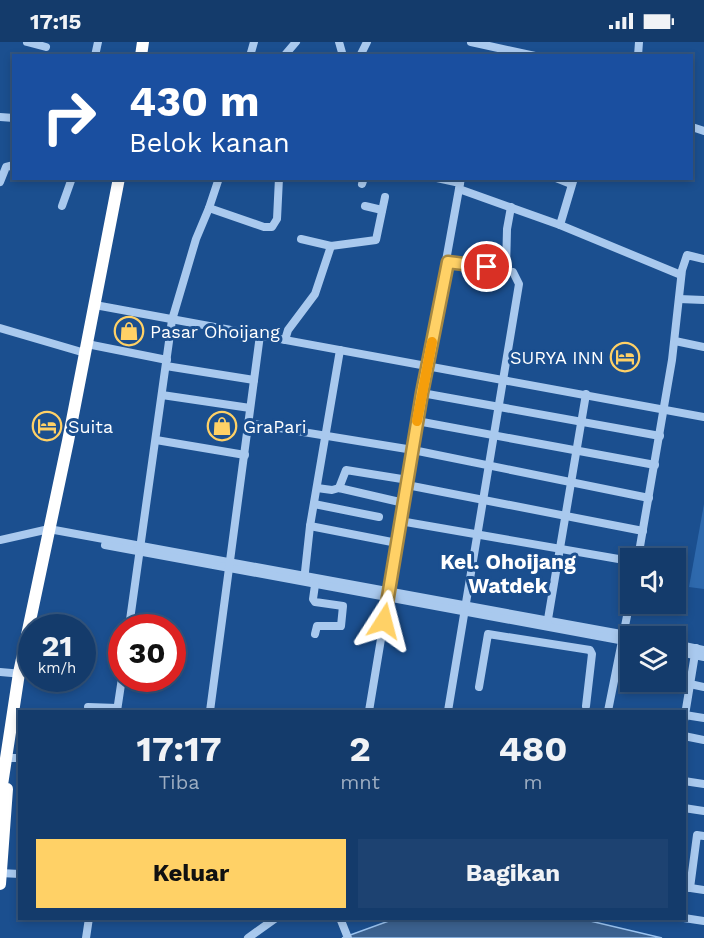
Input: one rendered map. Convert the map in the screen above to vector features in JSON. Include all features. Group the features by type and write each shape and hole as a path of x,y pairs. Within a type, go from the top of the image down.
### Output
{"highway":[{"path":"34,614 89,349 119,180"},
{"path":"97,305 125,180"},
{"path":"36,614 50,532"},
{"path":"0,798 19,692"},
{"path":"19,710 20,692"},
{"path":"0,884 18,722"}],"street":[{"path":"27,42 46,48"},
{"path":"286,54 296,42"},
{"path":"471,42 485,48 522,54"},
{"path":"0,182 6,167 12,166"},
{"path":"62,206 71,180"},
{"path":"131,614 172,320 196,238 218,180"},
{"path":"209,208 264,227 272,226 277,219 279,180"},
{"path":"445,180 460,184 681,275"},
{"path":"560,225 573,181"},
{"path":"369,710 417,421 448,262 460,184"},
{"path":"301,239 331,246 377,240 386,197"},
{"path":"365,206 382,210"},
{"path":"506,270 507,229 512,207"},
{"path":"285,340 293,323 315,294 327,264 331,246"},
{"path":"640,548 675,341 681,275 687,255 704,259"},
{"path":"448,262 515,272 519,284 448,710"},
{"path":"679,299 704,300"},
{"path":"97,305 704,417"},
{"path":"0,329 89,349 254,380"},
{"path":"210,710 260,335"},
{"path":"675,341 704,347"},
{"path":"304,579 310,526 340,351"},
{"path":"422,393 660,436"},
{"path":"547,624 586,394"},
{"path":"162,395 250,408"},
{"path":"417,421 655,465"},
{"path":"248,423 413,450 649,498"},
{"path":"156,440 245,455"},
{"path":"339,488 345,470 643,531"},
{"path":"317,488 332,490 339,488 404,503"},
{"path":"314,504 379,517"},
{"path":"400,522 620,559"},
{"path":"310,526 397,543"},
{"path":"0,540 50,532 620,637"},
{"path":"304,579 315,585 388,594"},
{"path":"315,585 313,599 315,602 343,606 344,610 341,626 317,626 315,634"},
{"path":"547,624 562,630 620,637"},
{"path":"559,645 562,630"},
{"path":"479,687 488,634 559,645 592,651 586,706"},
{"path":"686,711 690,684 700,652"},
{"path":"608,710 620,665"},
{"path":"0,672 18,674"},
{"path":"690,684 704,687"},
{"path":"88,707 117,710 120,692"},
{"path":"686,718 704,718"},
{"path":"686,736 704,740"},
{"path":"686,781 704,784"},
{"path":"686,808 704,811"},
{"path":"704,836 698,835 694,866 687,888 704,890"},
{"path":"694,866 704,868"},
{"path":"0,873 18,874"},
{"path":"686,918 704,921"},
{"path":"86,938 89,920"},
{"path":"248,938 273,920"},
{"path":"341,920 347,934"}],"shaded area":[{"path":"704,504 704,589 689,587"},
{"path":"392,920 586,920 662,938 342,938"}],"slow traffic":[{"path":"417,421 432,342"}],"place":[{"name":"Pasar Ohoijang","path":"129,331"},
{"name":"SURYA INN","path":"625,357"},
{"name":"Suita","path":"47,426"},
{"name":"GraPari","path":"222,426"}],"district":[{"name":"Kel. Ohoijang Watdek","path":"508,573"}],"route":[{"path":"384,621 422,393 448,262 487,267"}]}
